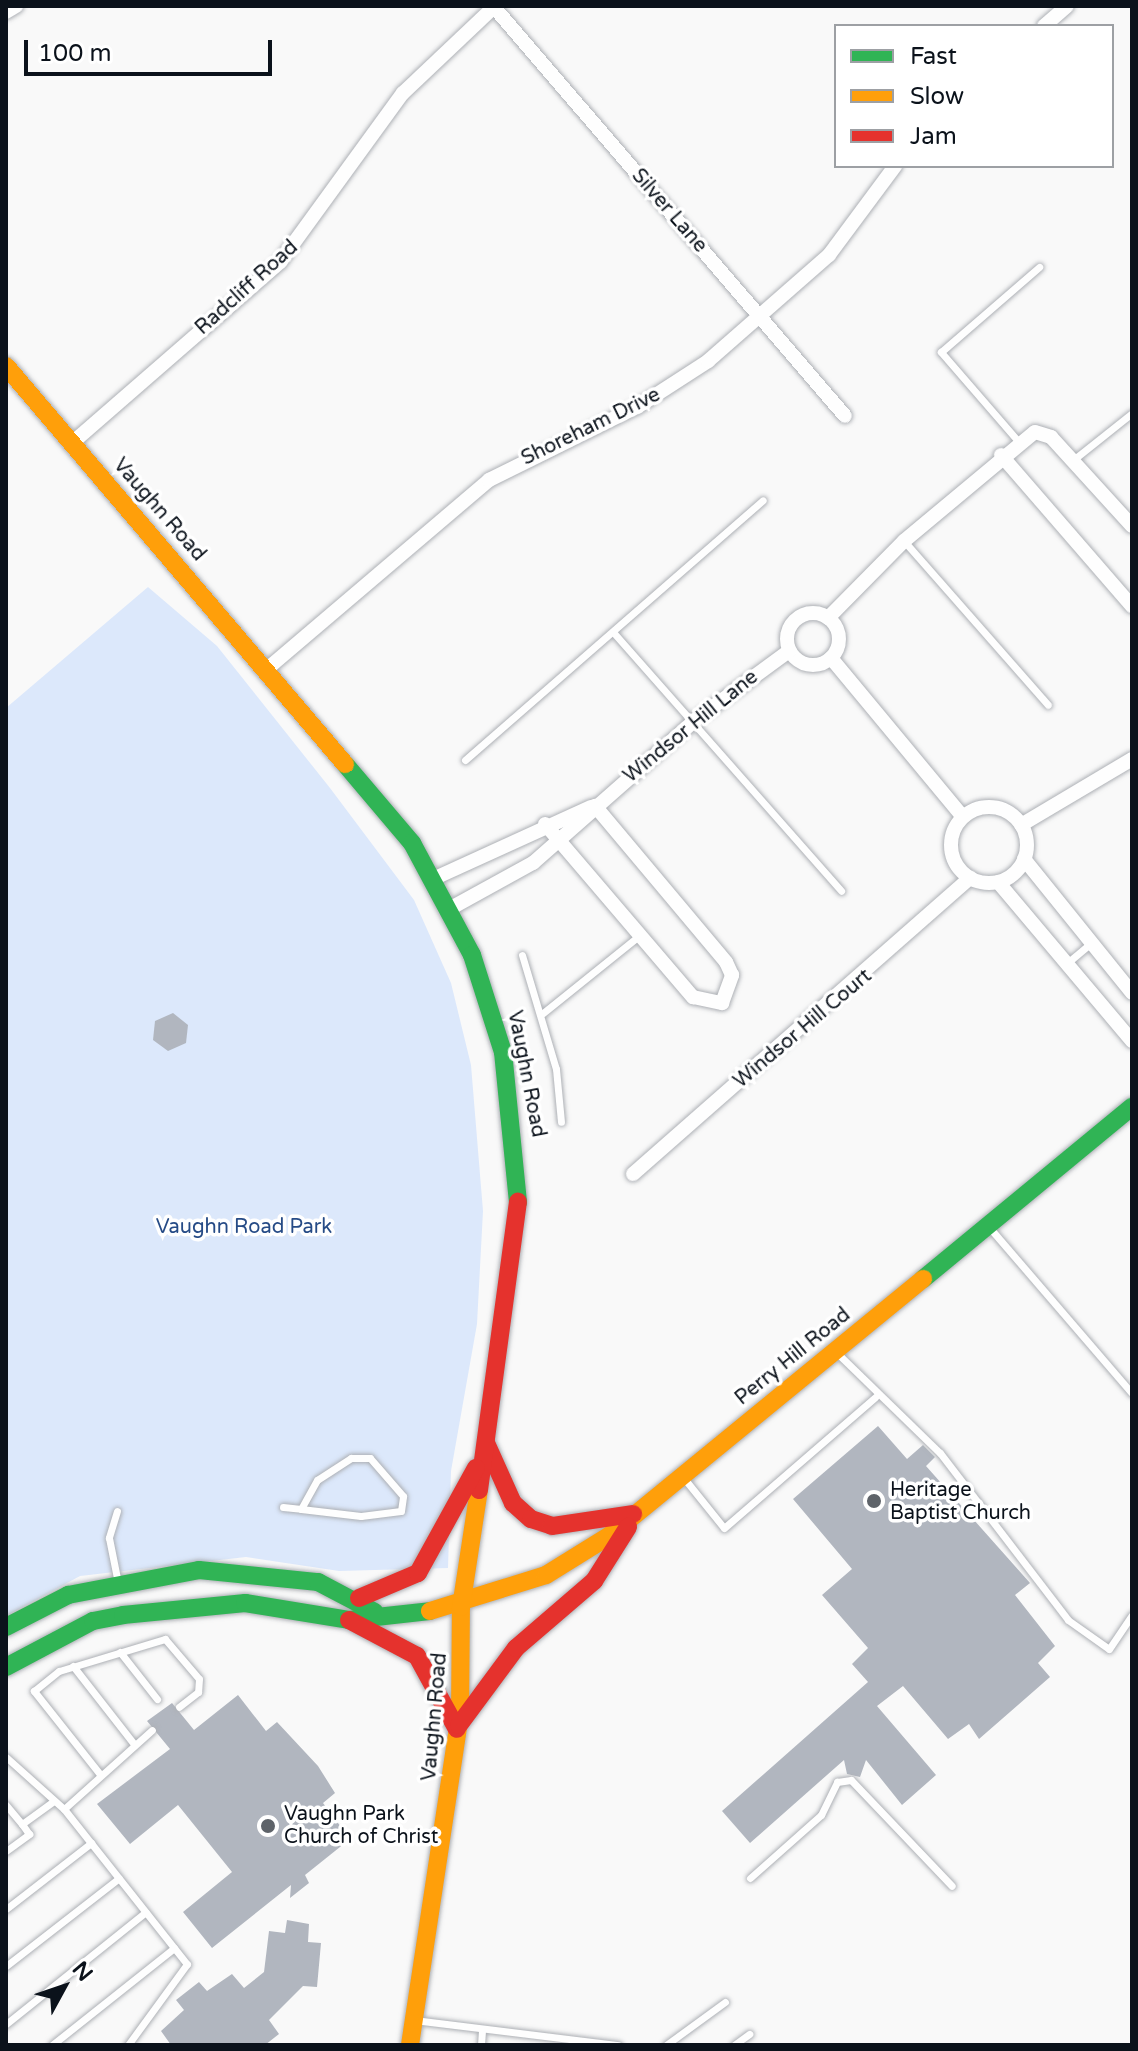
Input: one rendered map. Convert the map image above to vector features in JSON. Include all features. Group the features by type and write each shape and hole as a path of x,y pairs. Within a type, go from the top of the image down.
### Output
{"main road":[{"name":"Vaughn Road","path":"6,366 267,669 435,878 451,908 503,1052 518,1152 518,1232 461,1607 458,1728 410,2045"},
{"name":"Perry Hill Road","path":"349,1620 375,1612 461,1607 546,1575 635,1514 1132,1107"},
{"path":"486,1445 513,1503 531,1519 552,1526 635,1514"},
{"path":"359,1598 418,1573 438,1548 486,1445"},
{"path":"6,1667 93,1621 123,1615 245,1603 349,1620 417,1656 458,1728 516,1648 594,1581 635,1514"},
{"path":"6,1627 68,1595 118,1583 199,1570 244,1572 318,1582 359,1598 375,1612"},
{"path":"244,1572 245,1603"},
{"path":"118,1583 123,1615"}],"street":[{"path":"6,12 16,6"},
{"name":"Silver Lane","path":"494,6 845,416"},
{"name":"Radcliff Road","path":"72,443 280,262 403,93 494,6"},
{"path":"1046,24 1067,6"},
{"name":"Shoreham Drive","path":"267,669 489,480 675,385 760,317 829,255 894,168"},
{"path":"828,618 904,541 1001,455 1035,432 1051,437 1132,526"},
{"path":"1001,455 1132,606"},
{"path":"811,612 828,618 838,633 831,658 812,665 789,651 794,620 811,612"},
{"name":"Windsor Hill Lane","path":"451,908 559,842 595,806 695,720 789,651"},
{"path":"831,658 962,816"},
{"path":"1021,825 1132,759"},
{"path":"545,824 693,997 710,1005 730,993 726,962 595,806"},
{"name":"Windsor Hill Lane","path":"435,878 545,824 595,806"},
{"path":"962,816 992,806 1021,825"},
{"path":"962,816 951,853 970,878 998,882 1132,1041"},
{"path":"1021,825 1024,859 1132,993"},
{"path":"998,882 1024,859"},
{"name":"Windsor Hill Court","path":"633,1174 894,952 970,878"}],"lane":[{"path":"1018,441 941,352 1039,267"},
{"path":"1073,460 1132,413"},
{"path":"465,760 763,500"},
{"path":"904,541 1048,705"},
{"path":"613,632 695,720 732,774 841,891"},
{"path":"543,1013 640,935"},
{"path":"1066,964 1091,943"},
{"path":"522,955 543,1013 561,1122"},
{"path":"988,1226 1132,1393"},
{"path":"835,1351 875,1397 940,1453 1068,1620 1109,1649 1132,1615"},
{"path":"681,1476 724,1528 875,1397"},
{"path":"283,1507 301,1509 401,1511 403,1496 370,1458 351,1458 317,1480 301,1509"},
{"path":"117,1511 109,1538 118,1583"},
{"path":"99,1773 34,1691 73,1666 165,1639 199,1679 198,1692 179,1707"},
{"path":"120,1652 157,1699"},
{"path":"73,1666 134,1744"},
{"path":"64,1809 99,1773 152,1730"},
{"path":"6,1757 64,1809 187,1964 171,1976 147,2027 128,2045"},
{"path":"750,1878 821,1815 837,1782 863,1786 952,1886"},
{"path":"22,1824 54,1801"},
{"path":"6,1805 29,1834 6,1851"},
{"path":"6,1909 91,1843"},
{"path":"6,1966 119,1878"},
{"path":"6,2024 146,1912"},
{"path":"52,2045 174,1948"},
{"path":"666,2045 725,2002"},
{"path":"414,2020 618,2045"},
{"path":"481,2045 482,2029"},
{"path":"734,2045 749,2034"},
{"path":"531,2035 531,2045"}],"green space":[{"name":"Vaughn Road Park","path":"148,587 217,646 330,788 414,900 451,983 471,1065 483,1211 477,1324 451,1471 448,1568 339,1571 246,1557 80,1576 6,1616 6,708"}],"building":[{"path":"173,1013 188,1025 186,1043 168,1051 153,1040 155,1021"},
{"name":"Heritage Baptist Church","path":"878,1426 907,1459 923,1445 935,1457 926,1466 1030,1583 1015,1595 1055,1646 1038,1663 1050,1677 979,1739 969,1724 948,1739 903,1686 877,1706 936,1775 902,1805 866,1760 860,1777 847,1774 844,1760 750,1843 722,1811 868,1682 852,1664 868,1648 822,1595 852,1569 793,1499"},
{"name":"Vaughn Park Church of Christ","path":"238,1695 266,1731 277,1722 318,1766 335,1793 323,1803 350,1839 305,1875 309,1883 290,1898 291,1885 212,1948 183,1912 232,1872 178,1805 130,1844 97,1804 170,1749 147,1721 172,1703 194,1730"},
{"path":"287,1920 309,1924 308,1942 321,1943 317,1987 303,1986 269,2020 279,2034 265,2045 171,2045 161,2031 184,2010 176,2000 199,1982 207,1991 232,1974 244,1988 264,1972 269,1931 285,1933"}],"traffic: fast":[{"path":"345,764 412,843 472,955 503,1052 518,1202"},
{"path":"923,1279 1132,1107"},
{"path":"6,1627 68,1595 199,1570 318,1582 375,1612"},
{"path":"6,1667 93,1621 123,1615 245,1603 349,1620 430,1611"}],"traffic: slow":[{"path":"6,366 345,764"},
{"path":"430,1611 546,1575 609,1536 923,1279"},
{"path":"410,2045 460,1715 461,1607 479,1490"}],"traffic: jam":[{"path":"479,1490 518,1202"},
{"path":"486,1443 513,1503 531,1519 552,1526 633,1514"},
{"path":"359,1598 418,1573 476,1468"},
{"path":"459,1725 516,1648 594,1581 628,1527"},
{"path":"349,1620 417,1656 457,1729"}],"place":[{"name":"Heritage Baptist Church","path":"874,1501"},
{"name":"Vaughn Park Church of Christ","path":"268,1826"}]}
